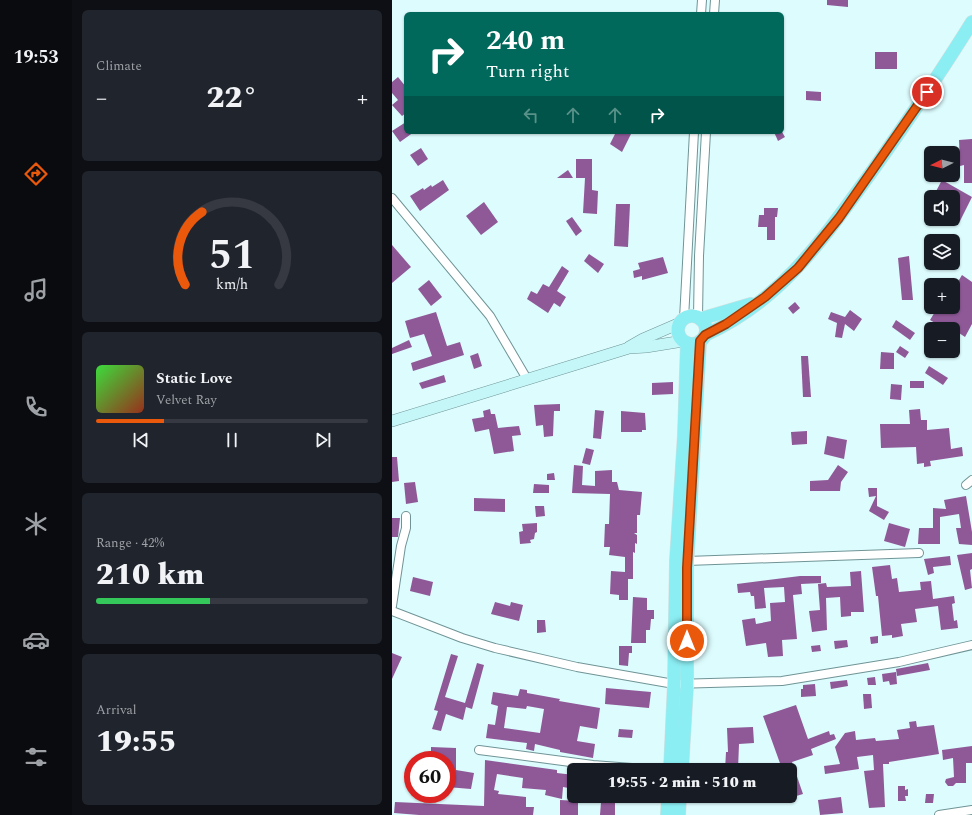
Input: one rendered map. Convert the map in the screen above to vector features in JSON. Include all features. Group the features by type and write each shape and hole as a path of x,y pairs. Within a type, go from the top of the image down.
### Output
{"main road":[{"path":"392,421 629,348 694,340 726,324 759,302 798,268 820,243 909,118 972,22"},
{"path":"629,348 643,339 692,316 699,318 759,302"},
{"path":"682,763 681,684 676,561 684,435 694,340 706,326 699,318"},
{"path":"682,321 678,331 694,340"},
{"path":"671,763 681,684 687,561 694,340"},
{"path":"667,815 668,803"},
{"path":"679,815 680,803"}],"street":[{"path":"701,12 702,0"},
{"path":"714,12 715,0"},
{"path":"682,321 694,134"},
{"path":"699,318 699,256 706,134"},
{"path":"392,198 490,316 527,379"},
{"path":"392,606 401,546 406,528 406,516"},
{"path":"687,561 919,553"},
{"path":"392,611 462,638 495,648 577,666 681,684 782,681 899,662 972,645"},
{"path":"479,750 578,763"},
{"path":"939,815 972,810"}],"building":[{"path":"827,0 848,0 848,7 827,5"},
{"path":"875,52 897,52 897,69 875,69"},
{"path":"398,77 404,84 404,114 402,116 392,105 398,100 392,93 392,82"},
{"path":"806,91 821,92 821,101 806,100"},
{"path":"404,123 404,134 411,134 400,142 392,131"},
{"path":"615,134 631,134 622,152 610,144"},
{"path":"775,134 783,134 785,137 778,141"},
{"path":"972,139 972,183 964,183 964,165 960,166 959,140"},
{"path":"421,148 428,159 418,166 410,155"},
{"path":"576,159 592,159 592,190 598,191 597,214 583,213 585,178 576,178"},
{"path":"568,170 573,178 557,178"},
{"path":"443,180 449,190 420,211 410,196 423,188 424,190 431,185 432,187"},
{"path":"941,182 946,182 960,190 937,190"},
{"path":"960,190 972,197 960,221"},
{"path":"484,202 498,222 481,235 466,216"},
{"path":"616,204 630,204 628,247 614,246"},
{"path":"764,208 778,208 777,217 775,217 775,240 767,240 767,227 758,227 759,215 764,215"},
{"path":"572,217 582,231 576,236 566,221"},
{"path":"392,245 411,267 392,283"},
{"path":"589,254 604,264 598,273 584,261"},
{"path":"909,256 913,300 902,300 898,258"},
{"path":"663,257 668,273 642,280 642,276 634,278 633,271 640,269 638,263"},
{"path":"562,266 569,271 557,291 566,297 560,307 554,303 548,313 527,299 531,291 537,294 543,284 549,287"},
{"path":"962,275 972,282 972,324 965,337 960,334 960,322 933,322 930,320 934,314 960,314 960,278"},
{"path":"429,280 442,297 431,306 418,289"},
{"path":"795,302 800,308 793,314 788,308"},
{"path":"850,310 862,319 854,331 845,324 842,338 835,337 837,323 828,319 831,312 845,317"},
{"path":"436,312 447,346 460,342 464,355 413,371 411,363 432,356 424,334 410,338 405,321"},
{"path":"896,320 915,333 910,340 892,327"},
{"path":"409,340 412,347 392,354 392,348"},
{"path":"900,346 909,352 905,358 896,352"},
{"path":"881,352 894,353 894,369 880,369"},
{"path":"478,353 482,366 474,369 470,356"},
{"path":"801,356 808,356 811,397 803,397"},
{"path":"929,366 948,378 943,385 925,373"},
{"path":"444,375 446,382 422,389 419,383"},
{"path":"910,381 924,381 924,388 910,388"},
{"path":"673,382 673,394 652,395 652,383"},
{"path":"891,384 902,385 901,400 890,399"},
{"path":"560,404 560,411 554,411 553,436 544,437 543,425 536,426 534,405"},
{"path":"490,409 491,414 495,414 498,428 519,426 521,435 512,436 514,451 494,454 489,429 475,432 472,419 484,417 483,411"},
{"path":"920,409 921,420 927,420 927,430 949,428 951,449 962,447 963,456 930,461 931,466 924,467 924,463 917,464 916,447 881,448 880,424 910,424 909,410"},
{"path":"595,410 604,411 601,439 593,438"},
{"path":"621,411 645,413 646,430 642,430 642,432 621,432"},
{"path":"807,431 807,444 792,445 791,432"},
{"path":"827,436 847,440 844,459 824,454"},
{"path":"586,448 594,450 590,465 582,463"},
{"path":"392,457 397,457 399,481 392,482"},
{"path":"574,465 583,466 582,485 595,486 595,471 612,470 612,482 617,482 619,490 642,492 640,515 637,515 637,533 634,533 637,535 637,544 635,543 635,553 633,552 633,579 628,579 628,600 619,600 619,595 610,594 611,571 625,572 625,557 609,555 610,547 604,547 605,524 609,524 610,494 572,493"},
{"path":"838,465 848,472 841,482 840,491 810,491 810,481 828,480"},
{"path":"554,473 555,480 547,480 547,474"},
{"path":"415,482 418,502 406,504 404,483"},
{"path":"534,484 549,485 549,493 533,493"},
{"path":"868,488 877,488 877,506 889,512 884,520 869,511 876,496 869,497"},
{"path":"966,496 972,532 972,545 959,544 956,528 961,528 959,514 940,517 940,544 918,544 919,528 933,528 933,508 946,509 944,500"},
{"path":"474,498 505,499 505,512 474,511"},
{"path":"535,506 544,506 545,516 536,517"},
{"path":"392,518 400,518 398,537 392,537"},
{"path":"537,523 537,532 535,533 534,539 530,540 531,543 520,544 519,532 523,531 522,524"},
{"path":"889,523 910,529 905,547 884,541"},
{"path":"972,553 972,569 970,570 972,588 965,590 957,555"},
{"path":"950,556 951,565 933,567 934,573 928,575 924,559"},
{"path":"890,565 892,579 897,578 899,592 921,590 920,582 931,581 933,599 954,596 955,603 952,604 954,621 957,620 958,628 941,630 938,606 915,609 917,622 901,624 903,636 892,638 892,635 882,636 878,596 876,596 872,567"},
{"path":"861,571 864,612 851,612 851,616 841,617 840,597 826,598 827,630 812,632 809,611 820,610 818,584 826,583 827,587 851,586 850,572"},
{"path":"800,576 821,576 821,583 801,584 802,594 793,595 797,639 782,640 783,656 768,657 766,643 746,646 742,620 755,618 756,624 771,621 770,603 785,602 784,587 764,588 766,608 755,609 754,596 751,596 750,592 738,593 737,584"},
{"path":"413,577 433,582 430,596 410,591"},
{"path":"633,597 647,598 647,610 654,610 654,619 651,619 650,630 646,630 646,643 631,643"},
{"path":"495,602 510,606 511,602 523,605 519,621 491,614"},
{"path":"537,620 545,620 546,632 537,633"},
{"path":"878,636 878,643 871,644 870,637"},
{"path":"847,640 848,647 835,649 834,641"},
{"path":"820,645 821,651 812,652 811,646"},
{"path":"619,646 632,646 632,653 629,653 628,666 619,665"},
{"path":"392,653 402,657 392,679"},
{"path":"451,654 458,656 445,697 465,703 477,663 484,665 472,709 466,707 463,720 446,714 441,731 432,729 438,711 434,710"},
{"path":"928,663 930,670 897,676 896,669"},
{"path":"896,672 897,684 890,685 889,681 883,682 882,674"},
{"path":"875,677 876,685 868,685 867,678"},
{"path":"847,680 848,686 831,689 830,682"},
{"path":"815,684 816,696 801,697 801,689 803,689 803,685"},
{"path":"606,688 651,692 649,708 605,704"},
{"path":"520,689 527,690 527,693 560,699 559,701 600,708 597,729 580,726 577,741 595,744 593,758 560,752 560,750 535,744 534,751 526,749 527,743 486,738 488,724 495,725 498,706 491,704 493,692 518,696","holes":["527,706 544,709 540,733 504,728 507,707 526,709"]},
{"path":"863,694 871,694 872,708 864,709"},
{"path":"796,705 808,739 829,731 830,735 834,734 836,739 811,749 813,755 792,763 780,763 763,716"},
{"path":"916,721 917,727 934,725 939,754 883,764 885,807 869,808 864,771 874,770 873,755 857,757 859,769 825,774 824,766 840,764 835,747 845,733 855,731 856,740 875,738 876,741 899,739 897,730 910,728 909,722"},
{"path":"753,727 754,743 739,744 738,763 725,763 726,752 728,752 727,728"},
{"path":"619,729 633,730 632,738 618,737"},
{"path":"972,746 972,763 966,763 966,783 956,783 953,786 948,786 945,782 946,779 954,777 953,758 943,760 942,750"},
{"path":"431,747 456,748 456,751 431,751"},
{"path":"485,760 557,770 557,773 567,774 567,788 563,787 562,799 545,795 546,790 522,788 523,778 497,774 494,790 499,791 498,794 526,797 526,807 534,807 533,815 419,815 394,813 395,802 484,806"},
{"path":"456,770 474,773 471,789 456,788"},
{"path":"797,777 803,794 797,796"},
{"path":"898,786 905,786 905,790 908,789 908,796 905,796 906,801 898,801"},
{"path":"926,794 934,794 933,803 925,803"},
{"path":"841,797 843,813 820,815 818,800"},
{"path":"560,800 567,800 567,803 578,803 578,815 560,815"},
{"path":"601,803 615,803 615,815 600,815"}],"route":[{"path":"687,641 687,568 700,341 705,335 715,331 739,316 765,297 798,268 839,218 927,92"}]}
